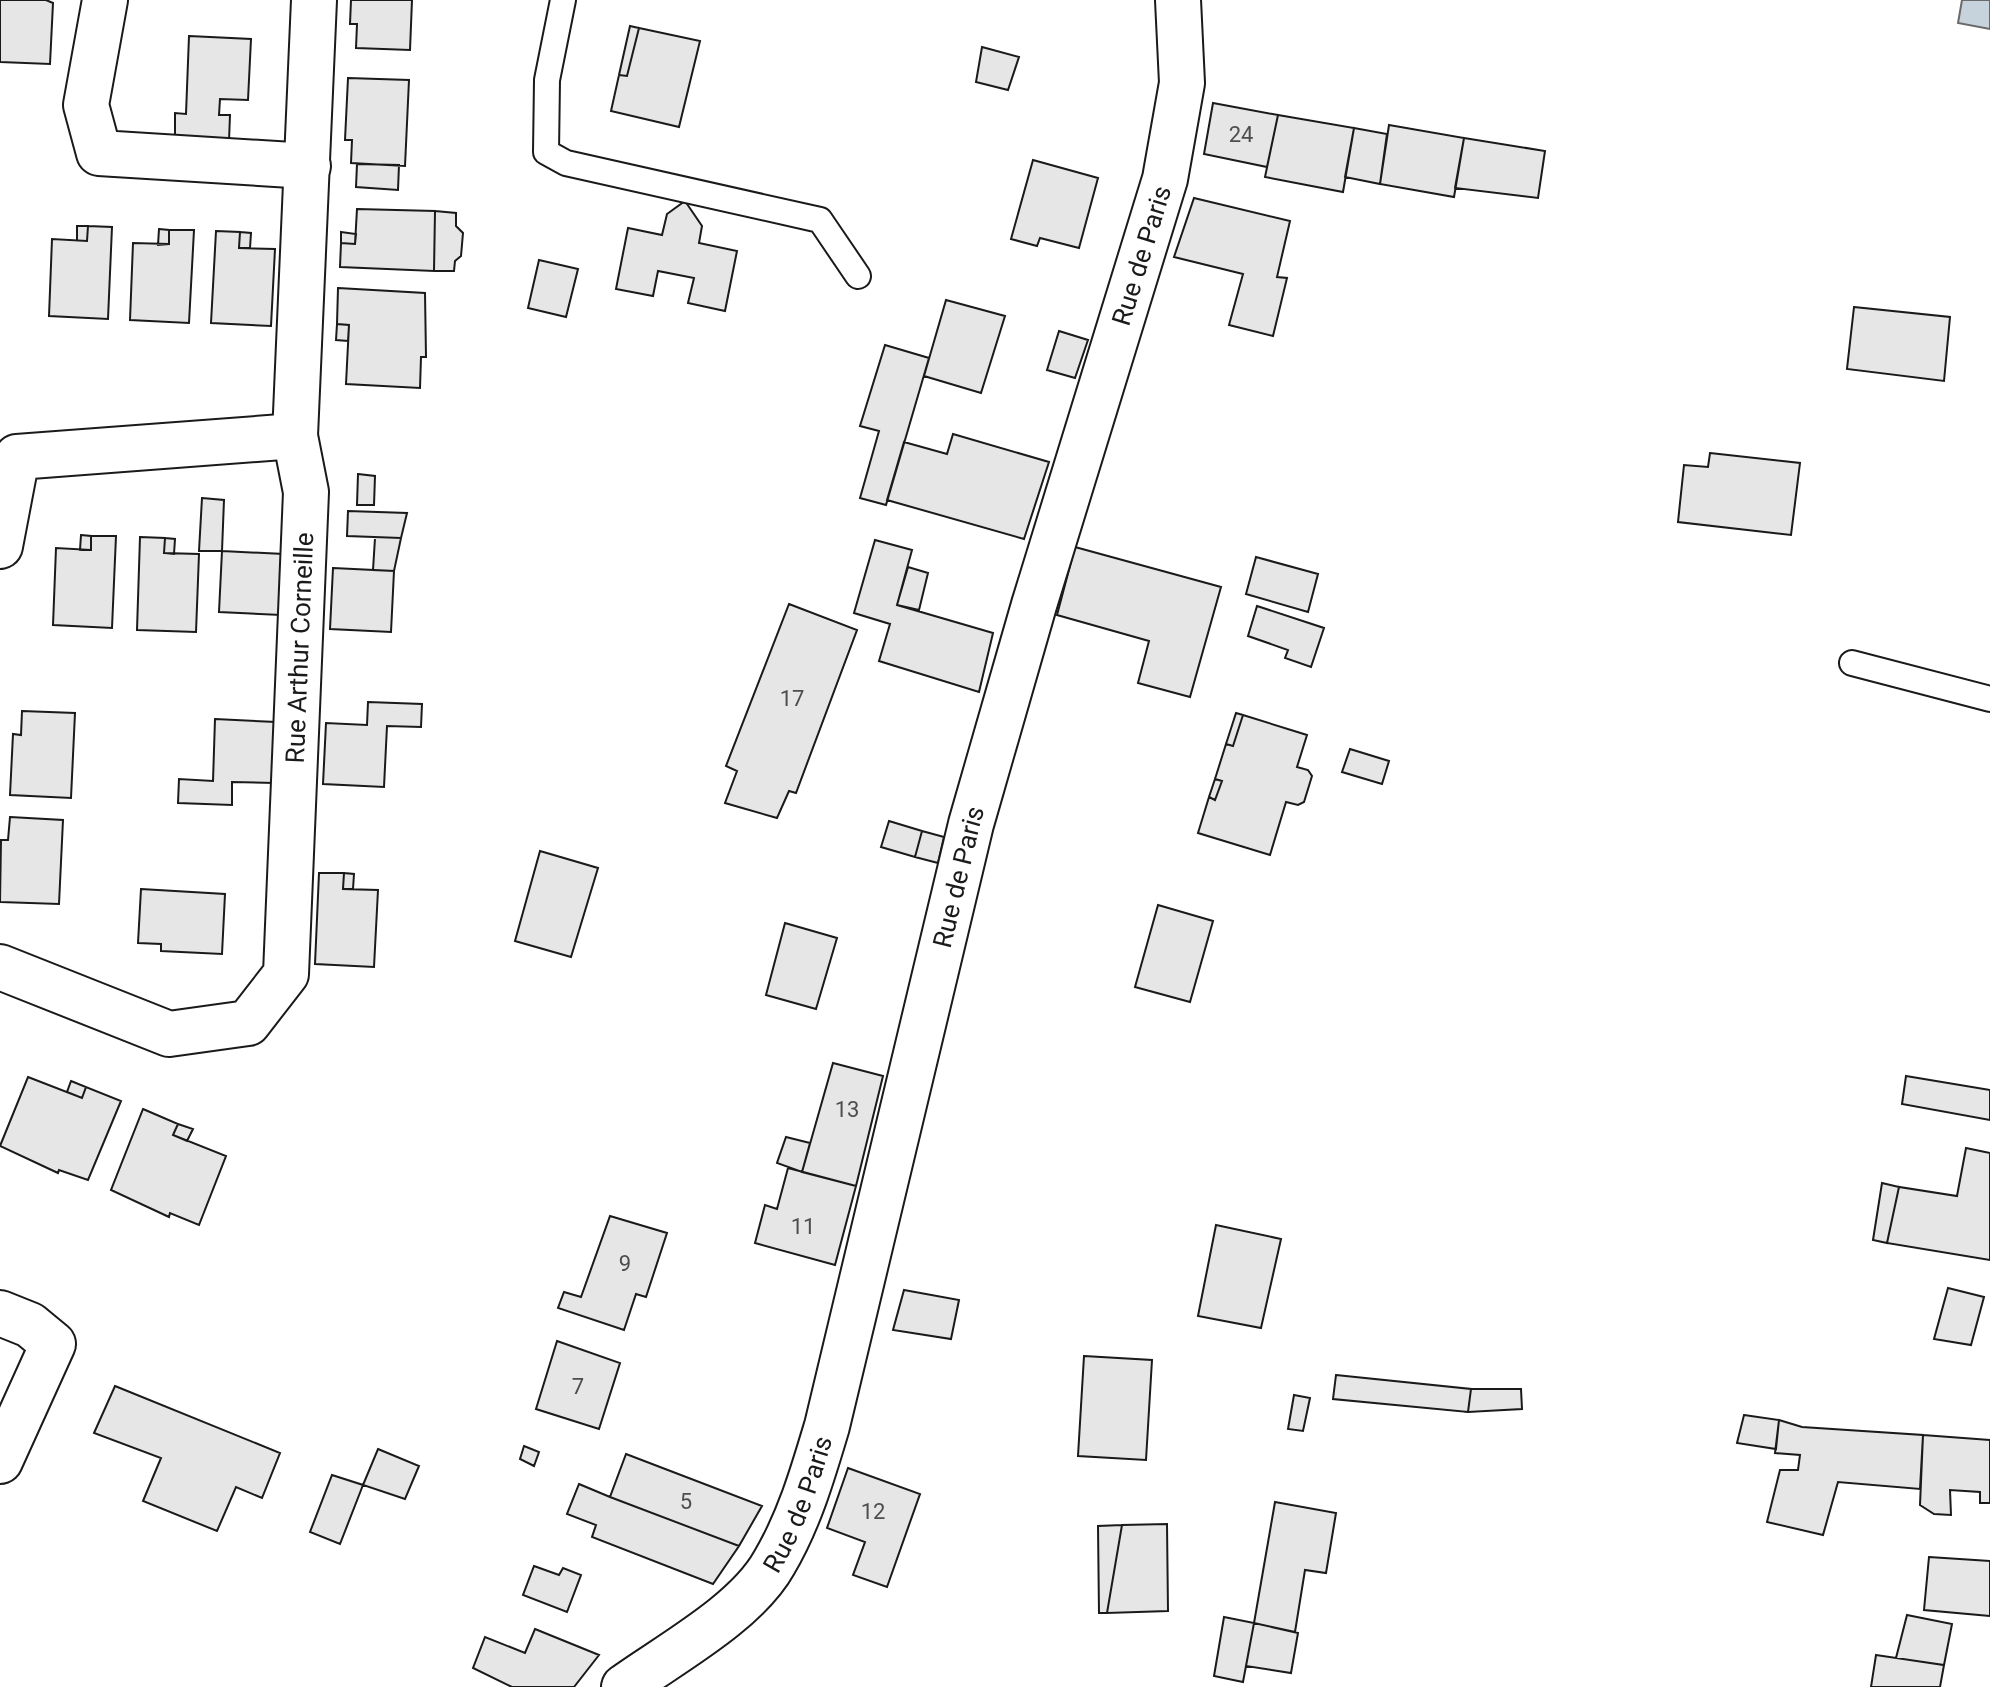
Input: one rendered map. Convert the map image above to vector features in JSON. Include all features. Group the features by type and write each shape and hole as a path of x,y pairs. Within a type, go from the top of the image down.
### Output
{"street":[{"path":"105,0 86,105 99,153 308,166"},
{"name":"Rue Arthur Corneille","path":"0,967 169,1034 248,1023 286,974 306,492 295,436 314,0"},
{"name":"Rue de Paris","path":"624,1687 744,1600 774,1565 807,1489 827,1426 971,824 1034,605 1165,179 1182,83 1178,0"},
{"path":"0,546 17,457 295,436"},
{"path":"0,1313 30,1325 53,1344 0,1461"}],"lane":[{"path":"563,0 547,80 546,152 566,163 820,220 858,276"},
{"path":"1852,663 1990,699"}],"shaded area":[{"path":"1962,0 1990,0 1990,29 1958,23"}],"building":[{"path":"0,0 46,0 53,3 50,64 0,62"},
{"path":"351,0 412,0 410,50 356,48 357,24 350,24"},
{"path":"630,26 639,28 627,76 619,75"},
{"path":"639,28 700,41 679,127 611,111 619,75 627,76"},
{"path":"189,36 251,39 248,100 220,99 219,115 230,115 229,141 175,139 175,113 186,114"},
{"path":"982,47 1019,57 1008,90 976,82"},
{"path":"348,78 409,80 405,166 351,163 352,140 345,140"},
{"path":"1213,103 1278,115 1267,167 1204,154"},
{"path":"1278,115 1354,128 1343,192 1265,177"},
{"path":"1389,125 1464,138 1454,197 1380,184"},
{"path":"1354,128 1387,134 1380,184 1345,177"},
{"path":"1464,138 1545,151 1538,198 1455,188"},
{"path":"1033,160 1098,178 1079,248 1040,238 1037,246 1011,239"},
{"path":"357,164 399,165 398,190 356,187"},
{"path":"1194,198 1290,221 1277,277 1287,278 1273,336 1229,325 1243,274 1174,257"},
{"path":"685,201 702,226 699,243 737,251 725,311 688,303 694,278 658,271 653,296 616,289 628,228 662,235 667,214"},
{"path":"357,209 435,211 434,271 340,267 341,243 355,244"},
{"path":"435,211 456,213 456,226 463,233 461,256 455,261 454,271 434,271"},
{"path":"77,226 88,226 87,241 77,241"},
{"path":"88,226 112,227 108,319 49,316 52,239 87,241"},
{"path":"159,229 169,230 169,244 158,245"},
{"path":"169,230 194,230 189,323 130,320 133,243 169,244"},
{"path":"216,231 240,232 239,248 275,249 271,326 211,323"},
{"path":"240,232 251,233 250,248 239,248"},
{"path":"341,232 356,234 355,244 341,243"},
{"path":"539,260 578,269 566,317 528,308"},
{"path":"338,288 425,293 426,357 421,357 420,388 346,384 349,325 337,324"},
{"path":"946,300 1005,316 981,393 924,376"},
{"path":"1854,307 1950,317 1944,381 1847,369"},
{"path":"337,324 349,325 348,341 336,340"},
{"path":"1059,331 1088,340 1075,378 1047,370"},
{"path":"885,345 929,358 886,505 860,498 879,431 860,426"},
{"path":"953,434 1049,462 1024,539 887,500 904,442 947,454"},
{"path":"1710,453 1800,463 1791,535 1678,522 1684,465 1708,467"},
{"path":"358,474 375,476 374,505 357,505"},
{"path":"202,498 224,500 222,551 199,551"},
{"path":"348,511 407,513 401,538 347,536"},
{"path":"81,535 91,536 91,550 80,550"},
{"path":"91,536 116,536 112,628 53,625 56,548 91,550"},
{"path":"140,537 165,538 164,553 199,554 196,632 137,630"},
{"path":"165,538 175,539 174,554 164,553"},
{"path":"375,538 401,538 394,571 373,570"},
{"path":"875,540 912,550 897,605 993,633 979,692 879,661 890,624 854,613"},
{"path":"1075,547 1221,587 1190,697 1138,683 1149,641 1057,615"},
{"path":"222,551 284,554 281,615 219,612"},
{"path":"1256,557 1318,574 1308,612 1246,594"},
{"path":"908,567 928,573 919,610 897,605"},
{"path":"333,568 394,571 391,632 330,629"},
{"path":"789,604 857,630 796,793 789,791 777,818 725,803 737,771 726,766"},
{"path":"1257,606 1324,628 1311,667 1285,658 1288,650 1248,636"},
{"path":"368,702 422,704 421,727 387,726 384,787 323,784 326,723 367,725"},
{"path":"22,711 75,713 71,798 10,795 13,734 21,735"},
{"path":"1236,713 1243,715 1233,746 1226,744"},
{"path":"1243,715 1307,735 1297,767 1308,770 1312,776 1304,802 1298,805 1286,802 1270,855 1198,833 1209,797 1215,800 1222,781 1215,779 1226,744 1233,746"},
{"path":"215,719 276,722 274,783 232,782 232,805 178,803 179,779 213,781"},
{"path":"1350,749 1389,761 1382,784 1342,772"},
{"path":"1215,779 1222,781 1215,800 1209,797"},
{"path":"10,817 63,820 59,904 0,902 1,840 8,840"},
{"path":"889,821 922,831 915,857 881,847"},
{"path":"922,831 944,837 938,863 915,857"},
{"path":"540,851 598,868 571,957 515,941"},
{"path":"319,873 344,873 343,889 378,890 374,967 315,964"},
{"path":"344,873 354,874 353,889 343,889"},
{"path":"141,889 225,894 222,954 161,951 161,944 138,943"},
{"path":"1158,905 1213,921 1190,1002 1135,987"},
{"path":"785,923 837,938 816,1009 766,995"},
{"path":"833,1063 883,1076 856,1186 802,1172"},
{"path":"1906,1076 1990,1090 1990,1120 1902,1104"},
{"path":"28,1077 82,1098 86,1087 121,1101 88,1180 59,1170 58,1173 0,1146"},
{"path":"71,1081 86,1087 82,1098 67,1092"},
{"path":"143,1109 178,1124 173,1135 226,1156 199,1225 170,1213 169,1217 111,1190"},
{"path":"178,1124 193,1129 187,1141 173,1135"},
{"path":"786,1137 810,1143 802,1172 777,1163"},
{"path":"1966,1148 1990,1153 1990,1260 1887,1243 1899,1187 1957,1196"},
{"path":"788,1168 856,1186 835,1265 755,1243 765,1205 777,1209"},
{"path":"1882,1183 1899,1187 1887,1243 1873,1240"},
{"path":"610,1216 667,1233 646,1297 636,1294 624,1330 558,1308 564,1292 581,1297"},
{"path":"1216,1225 1281,1239 1261,1328 1198,1316"},
{"path":"1948,1288 1984,1297 1971,1345 1934,1339"},
{"path":"904,1290 959,1300 951,1339 893,1330"},
{"path":"557,1341 620,1363 599,1429 536,1409"},
{"path":"1084,1356 1152,1360 1146,1460 1078,1456"},
{"path":"1336,1375 1471,1389 1468,1412 1333,1399"},
{"path":"115,1386 280,1453 262,1498 236,1487 217,1531 143,1501 161,1458 94,1433"},
{"path":"1471,1389 1521,1389 1522,1409 1468,1412"},
{"path":"1294,1395 1310,1398 1303,1431 1288,1429"},
{"path":"1744,1415 1779,1420 1776,1449 1737,1443"},
{"path":"1779,1420 1802,1427 1923,1435 1920,1489 1838,1482 1823,1535 1767,1522 1780,1470 1798,1470 1800,1455 1775,1453"},
{"path":"1923,1435 1990,1440 1990,1503 1980,1503 1980,1492 1950,1490 1951,1515 1934,1514 1920,1505"},
{"path":"524,1446 539,1452 534,1466 520,1459"},
{"path":"378,1449 419,1466 405,1499 363,1485"},
{"path":"626,1454 762,1506 739,1546 610,1497"},
{"path":"848,1468 920,1494 887,1587 853,1575 865,1542 827,1528"},
{"path":"332,1475 363,1485 340,1544 310,1532"},
{"path":"579,1484 739,1546 713,1584 592,1537 596,1525 567,1514"},
{"path":"1275,1502 1336,1513 1326,1573 1305,1570 1295,1632 1254,1623"},
{"path":"1167,1524 1168,1611 1107,1613 1122,1525"},
{"path":"1122,1525 1107,1613 1099,1613 1098,1526"},
{"path":"1929,1557 1990,1561 1990,1616 1924,1610"},
{"path":"534,1566 559,1575 563,1568 581,1575 567,1612 523,1595"},
{"path":"1907,1615 1952,1624 1944,1665 1896,1658"},
{"path":"1224,1617 1254,1623 1243,1682 1214,1676"},
{"path":"1254,1623 1298,1633 1291,1673 1246,1666"},
{"path":"535,1629 599,1655 574,1687 512,1687 473,1668 485,1637 525,1653"},
{"path":"1876,1655 1944,1665 1940,1687 1871,1687"}]}
